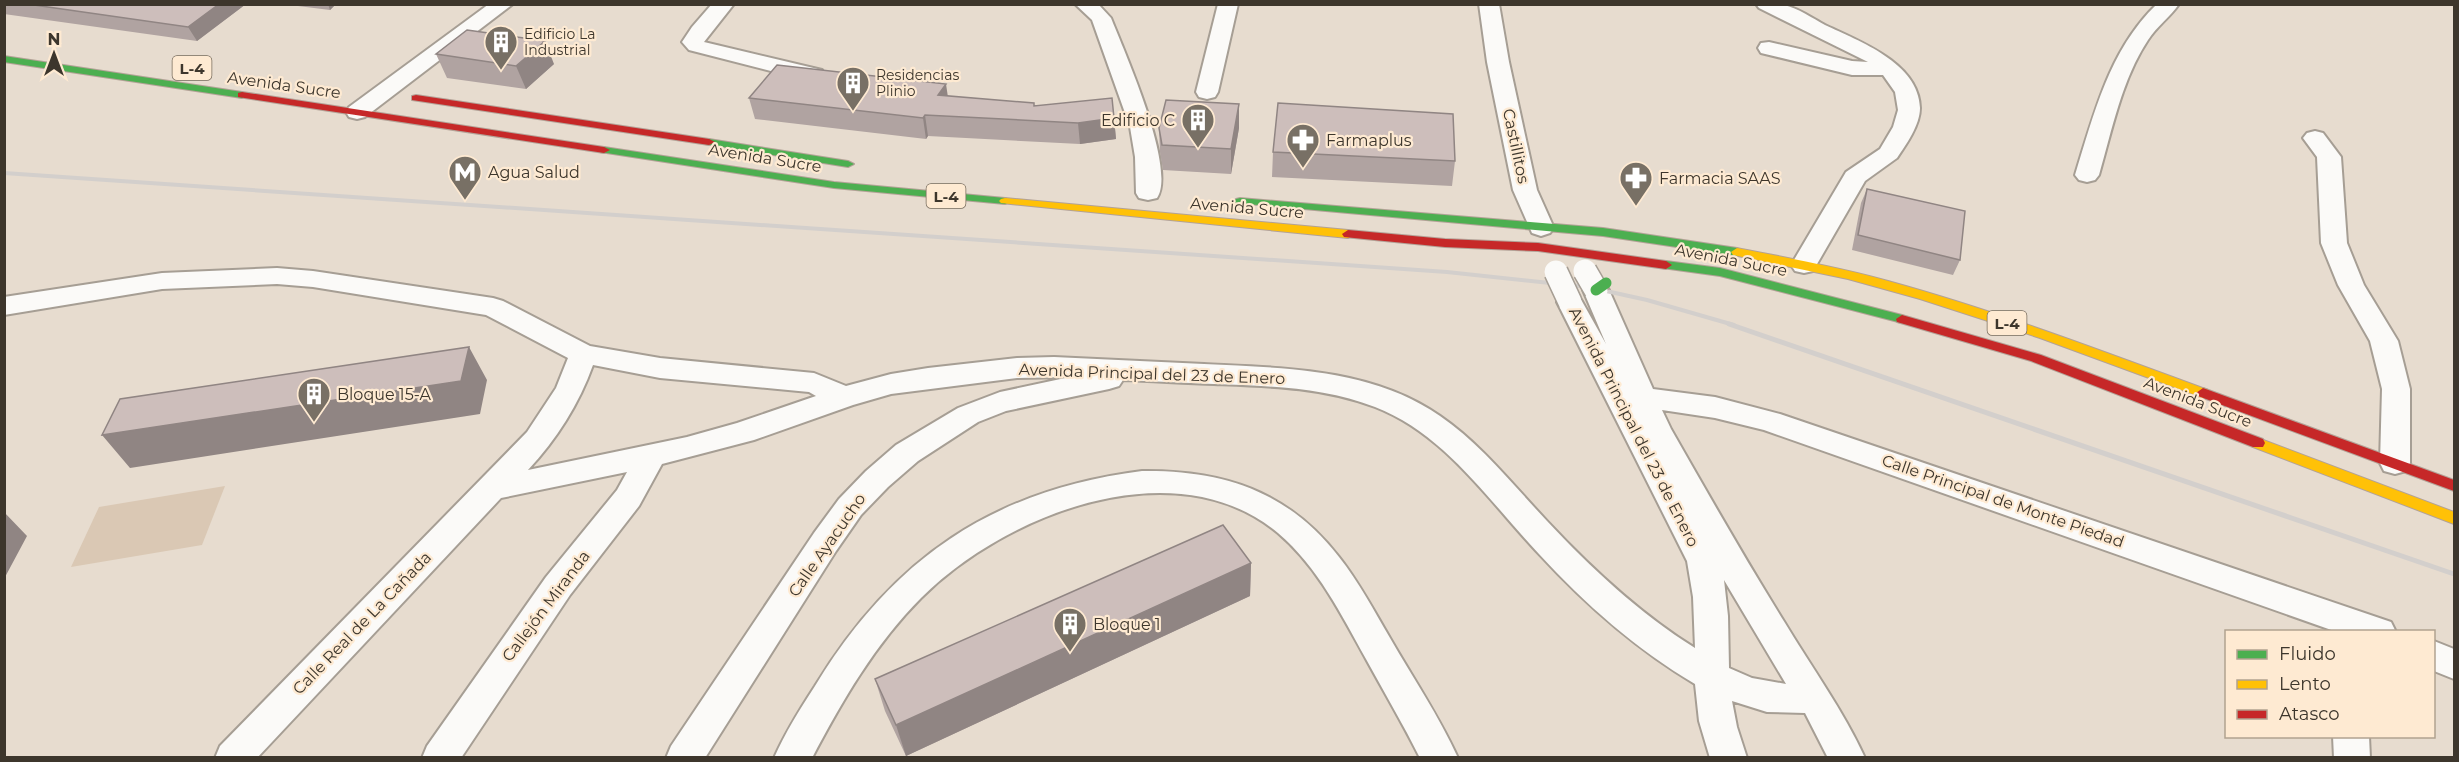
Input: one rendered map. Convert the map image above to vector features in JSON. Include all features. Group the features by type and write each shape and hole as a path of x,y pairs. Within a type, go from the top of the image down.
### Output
{"main road":[{"name":"Avenida Sucre","path":"4,59 574,120 861,166"},
{"name":"Avenida Sucre","path":"366,99 834,185 1445,243 1603,232 1677,242 1804,265 1883,284 2085,349 2454,486"},
{"name":"Avenida Sucre","path":"1231,200 1540,238"},
{"name":"Avenida Sucre","path":"1596,281 1669,264 1720,272 1793,289 2036,358 2454,518"},
{"path":"1596,281 1669,264"}],"street":[{"path":"366,99 503,4"},
{"path":"724,4 699,31 693,42 696,46 836,80"},
{"path":"1208,92 1228,4"},
{"name":"Castillitos","path":"1489,4 1498,62 1525,190 1540,238"},
{"path":"1766,4 1875,57 1889,69 1906,92 1909,110 1904,127 1889,153 1855,177 1804,265"},
{"path":"2086,175 2119,77 2136,40 2169,4"},
{"path":"1088,7 1101,18 1141,127 1147,157 1149,193"},
{"path":"1769,48 1852,68 1889,69"},
{"path":"2315,138 2329,157 2334,243 2351,285 2384,341 2396,390 2395,464"},
{"path":"1540,238 1596,281"},
{"name":"Avenida Principal del 23 de Enero","path":"1540,238 1556,272 1596,281 1632,399 1703,561 1710,584 1715,713 1729,758"},
{"path":"4,306 162,281 242,276 313,279 493,307 583,354 660,368 814,383 844,397"},
{"name":"Calle Real de La Cañada","path":"233,758 544,431 570,390 583,354"},
{"name":"Avenida Principal del 23 de Enero","path":"844,397 919,379 1017,368 1066,367 1287,378 1327,382 1361,390 1414,414 1441,433 1475,464 1550,546 1602,597 1647,635 1712,676 1745,692 1764,698 1795,701 1814,696"},
{"name":"Calle Ayacucho","path":"684,758 850,507 907,453 969,416 1000,402 1017,397 1062,391 1097,381 1168,372"},
{"path":"490,489 652,455 744,432 844,397"},
{"name":"Avenida Principal del 23 de Enero","path":"1632,399 1656,429 1725,553 1784,652 1814,696 1847,758"},
{"name":"Calle Principal de Monte Piedad","path":"1632,399 1716,408 1770,421 2346,625 2370,630"},
{"name":"Callejón Miranda","path":"440,758 558,586 627,498 652,455"},
{"path":"792,758 860,646 911,586 940,563 1012,518 1051,501 1116,485 1179,482 1208,486 1234,495 1266,510 1307,540 1339,579 1440,758"},
{"path":"2435,656 2454,665"},
{"path":"2351,738 2352,758"}],"shaded area":[{"path":"225,486 202,545 71,567 99,507"}],"building":[{"path":"27,4 219,4 188,27"},
{"path":"467,30 545,41 516,66 436,54"},
{"path":"777,65 946,84 938,95 1034,103 1034,106 1112,98 1114,118 1078,123 925,115 923,118 749,98"},
{"path":"1166,100 1239,104 1231,149 1162,145 1159,128"},
{"path":"1278,103 1453,114 1455,161 1273,152"},
{"path":"1867,189 1965,211 1960,260 1858,235"},
{"path":"469,347 461,381 102,435 120,399"},
{"path":"1223,525 1251,563 896,725 875,679"}],"railway":[{"path":"4,173 1447,272 1588,287 1647,300 1734,325"},
{"path":"1729,324 2454,574"}],"traffic: fast":[{"path":"4,59 242,95"},
{"path":"709,142 848,164"},
{"path":"604,150 834,185 1005,201"},
{"path":"1240,201 1603,232 1737,252"},
{"path":"1666,265 1720,272 1902,319"},
{"path":"1596,290 1606,283"}],"traffic: slow":[{"path":"1005,201 1348,234"},
{"path":"1737,252 1848,275 1965,308 2203,393"},
{"path":"2258,443 2454,518"}],"traffic: jam":[{"path":"242,95 604,150"},
{"path":"416,98 709,142"},
{"path":"1348,234 1445,243 1538,247 1666,265"},
{"path":"1902,319 2036,358 2258,443"},
{"path":"2203,393 2454,486"}],"place":[{"name":"Edificio La Industrial","path":"501,71"},
{"name":"Residencias Plinio","path":"853,112"},
{"name":"Edificio C","path":"1198,149"},
{"name":"Farmaplus","path":"1303,169"},
{"name":"Agua Salud","path":"465,201"},
{"name":"Farmacia SAAS","path":"1636,207"},
{"name":"Bloque 15-A","path":"314,423"},
{"name":"Bloque 1","path":"1070,653"}]}
